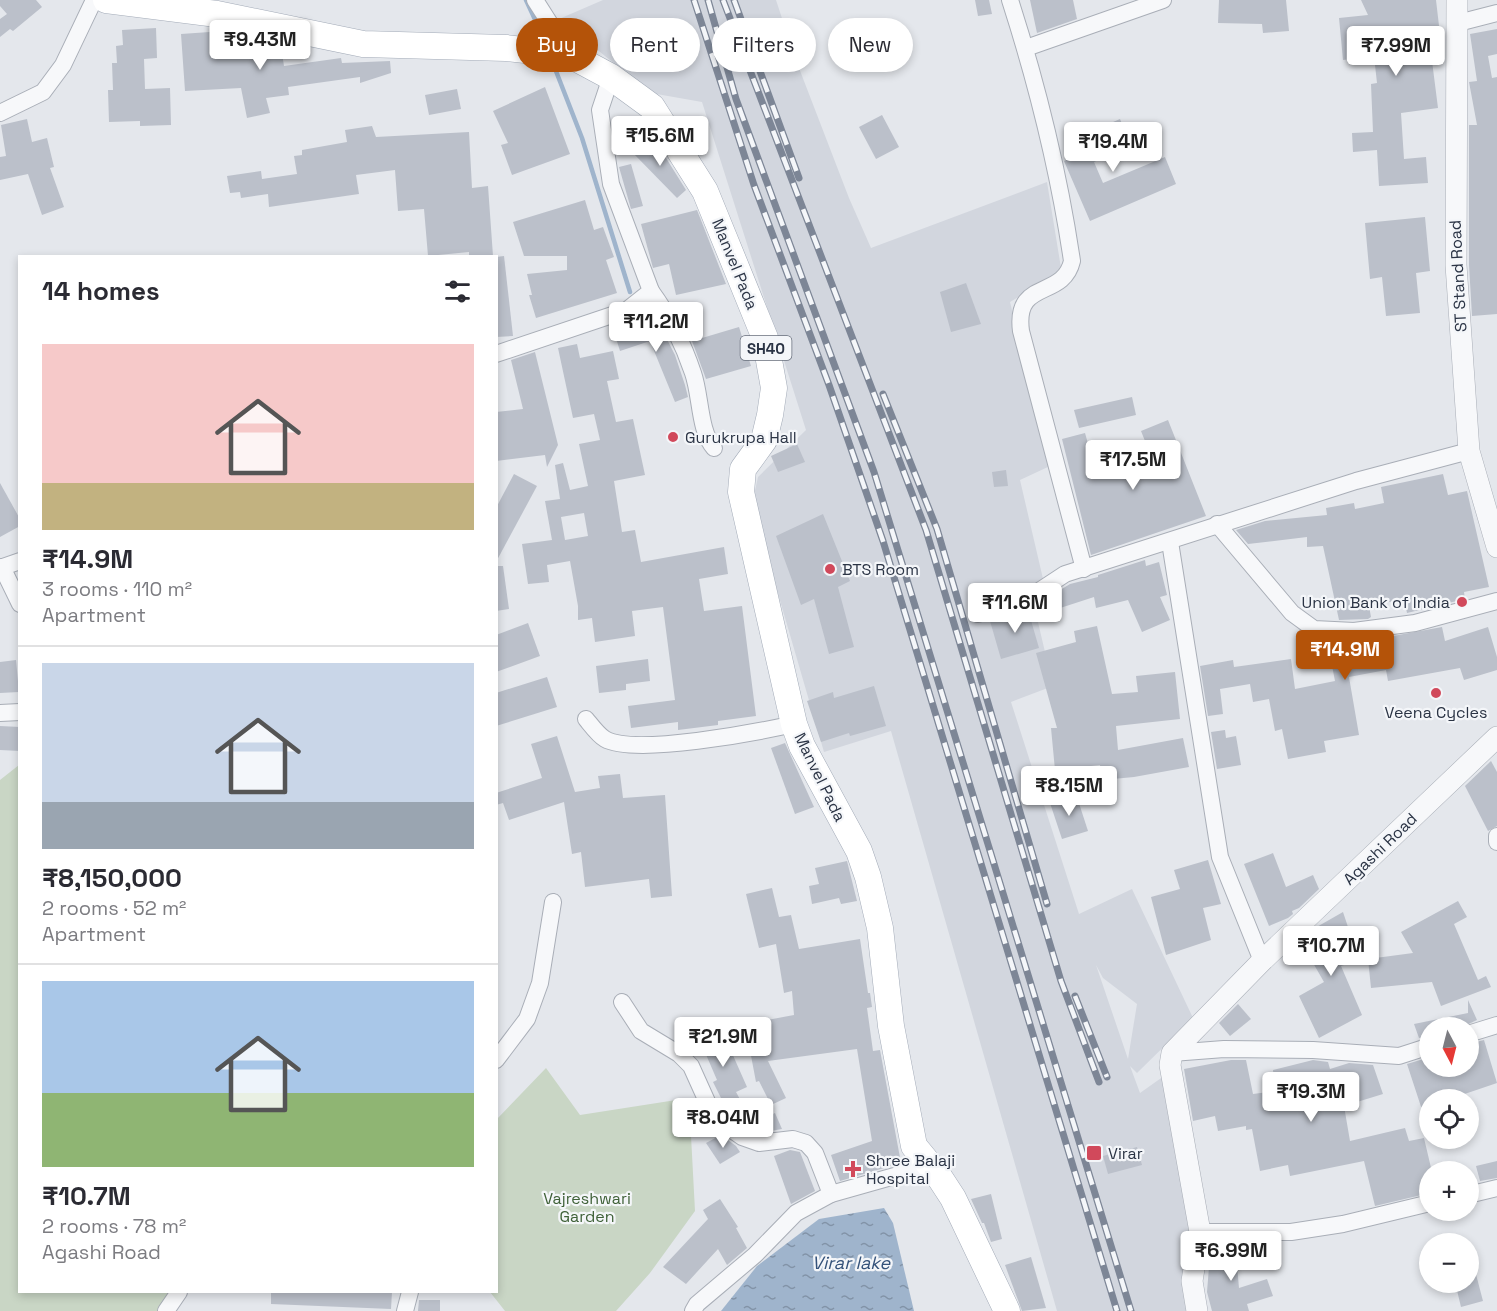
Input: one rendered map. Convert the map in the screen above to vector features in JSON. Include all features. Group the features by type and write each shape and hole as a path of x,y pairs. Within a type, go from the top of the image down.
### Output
{"main road":[{"name":"Manvel Pada","path":"106,0 165,4 363,44 516,49"},
{"name":"Manvel Pada","path":"598,70 652,107 705,190 765,338 774,388 770,415 764,440 743,469 741,492 794,724 802,746 859,851 868,877 880,928 891,1026 914,1146 930,1166"},
{"path":"930,1166 953,1198 1003,1301"}],"street":[{"path":"0,113 43,92 63,64 94,0"},
{"path":"535,0 546,18"},
{"path":"1010,0 1026,48 1043,120 1071,261 1069,272 1061,281 1037,291 1025,300 1019,314 1021,331 1084,569"},
{"path":"1026,48 1162,0"},
{"name":"ST Stand Road","path":"1457,0 1454,130 1456,265 1469,450 1497,547"},
{"path":"1458,23 1497,13"},
{"path":"611,77 600,110 611,184 651,291 671,318 686,353 701,400 705,434 714,448"},
{"path":"498,353 627,310 651,291"},
{"path":"978,614 1027,599 1065,574 1356,481 1469,450"},
{"path":"1217,524 1292,613 1314,629 1354,631 1415,623 1497,601"},
{"path":"1170,542 1220,857 1262,961"},
{"path":"18,562 1,568 18,600"},
{"path":"0,713 18,712"},
{"path":"586,719 605,739 639,745 696,741 794,724"},
{"name":"Agashi Road","path":"1172,1053 1262,961 1497,737"},
{"path":"1497,836 1497,842"},
{"path":"498,1057 527,1019 540,983 554,903"},
{"path":"622,1002 641,1031 679,1054 691,1066 709,1106 722,1123 742,1137 759,1143 793,1139 807,1143 815,1153 831,1194"},
{"path":"1479,1031 1497,1025"},
{"path":"1197,1311 1192,1281 1200,1232 1170,1065 1172,1053 1302,1050 1399,1056 1419,1050"},
{"path":"693,1311 697,1304 755,1255 796,1213 831,1194 930,1166"},
{"path":"1479,1192 1497,1188"},
{"path":"1200,1232 1291,1232 1343,1224 1419,1206"},
{"path":"166,1311 178,1293"},
{"path":"405,1311 410,1293"}],"shaded area":[{"path":"603,0 776,0 782,18 712,18 712,72 801,72 849,198 871,248 1047,182 1061,268 1048,280 1010,302 1050,466 1020,480 1047,596 1033,601 1053,686 1011,702 1079,914 1132,889 1193,1018 1137,1073 1130,1066 1140,1093 1164,1076 1192,1228 1191,1311 1057,1311 891,731 824,752 752,504 758,477 806,430 702,102 651,93 625,72 700,72 700,18 610,18 610,60 598,50 598,18 561,18","holes":["1096,965 1103,978 1137,1004 1128,1059"]}],"green space":[{"path":"18,766 18,1293 169,1293 158,1311 0,1311 0,780"},
{"name":"Vajreshwari Garden","path":"546,1068 580,1115 689,1098 695,1211 650,1273 616,1311 505,1311 491,1293 498,1293 498,1118"}],"water":[{"name":"Virar lake","path":"884,1208 893,1223 914,1311 721,1311 757,1266 819,1219"}],"building":[{"path":"0,0 36,0 42,7 13,31 10,29 0,37 0,19 7,14 0,6"},
{"path":"975,0 989,0 992,14 978,16"},
{"path":"1030,0 1073,0 1077,19 1037,33"},
{"path":"1219,0 1286,0 1289,31 1263,33 1262,24 1218,23"},
{"path":"1361,0 1436,0 1443,60 1432,61 1438,108 1401,113 1404,159 1426,157 1428,183 1379,186 1377,150 1353,152 1352,133 1373,132 1371,84 1377,83 1374,56 1343,60 1339,18 1368,15"},
{"path":"156,28 157,58 144,59 145,89 170,88 171,125 140,126 140,121 109,122 108,90 113,90 112,63 117,63 116,46 123,45 122,30"},
{"path":"1497,29 1497,54 1488,56 1492,78 1497,77 1497,314 1472,316 1469,265 1469,125 1477,125 1469,82 1477,81 1470,34"},
{"path":"224,31 226,54 256,48 258,57 282,53 284,66 341,58 342,63 390,61 391,73 360,83 360,77 288,87 289,95 266,98 270,113 247,118 241,88 185,91 181,34"},
{"path":"545,87 570,154 512,175 501,145 508,143 493,111"},
{"path":"457,89 461,109 429,115 425,95"},
{"path":"882,115 899,147 876,159 859,127"},
{"path":"27,119 32,142 47,138 54,167 50,168 64,207 42,215 28,174 0,180 0,157 6,156 1,125"},
{"path":"1120,119 1131,146 1094,162 1103,183 1165,157 1176,184 1090,221 1064,161 1083,153 1076,138"},
{"path":"372,126 376,137 469,132 472,188 488,186 493,255 469,255 469,252 428,255 424,209 398,211 395,170 356,175 359,194 269,207 268,194 241,198 240,192 230,193 227,176 261,171 262,179 297,174 294,156 302,155 302,150 347,142 345,130"},
{"path":"648,139 666,158 686,190 677,198 633,153"},
{"path":"631,164 643,206 631,209 619,167"},
{"path":"585,200 594,230 603,227 614,257 606,260 617,293 536,318 529,295 532,295 527,274 567,270 567,256 524,256 513,222"},
{"path":"697,210 726,284 676,295 669,264 653,268 641,224"},
{"path":"1425,217 1430,271 1416,273 1420,313 1386,316 1382,277 1370,279 1365,223"},
{"path":"504,256 513,336 498,337 498,257"},
{"path":"966,283 981,324 951,332 940,292"},
{"path":"656,318 675,355 688,397 675,402 650,341 620,351 614,332"},
{"path":"739,327 751,366 706,379 692,341"},
{"path":"577,344 580,358 613,351 619,379 607,381 616,422 633,419 645,475 614,481 622,532 635,530 641,562 724,547 728,574 699,579 704,611 742,606 756,716 718,721 718,725 678,730 678,722 631,728 628,706 675,700 663,607 632,611 635,636 595,642 592,618 578,620 578,606 570,561 547,565 549,582 528,584 522,544 552,540 545,501 560,499 555,465 563,463 570,490 588,486 579,444 600,440 594,414 573,418 558,348","holes":["584,513 588,536 565,540 561,517"]},
{"path":"535,352 558,445 547,467 545,455 498,461 498,412 523,409 511,360"},
{"path":"1132,397 1136,415 1079,428 1074,410"},
{"path":"1168,420 1206,516 1091,555 1062,439 1085,433 1096,472 1149,451 1141,431"},
{"path":"797,444 805,462 778,472 771,456"},
{"path":"1006,470 1008,486 994,487 992,472"},
{"path":"514,474 537,486 498,558 498,504"},
{"path":"1443,474 1448,495 1467,491 1489,587 1464,592 1465,599 1407,613 1404,599 1369,606 1371,617 1368,619 1339,620 1323,546 1307,547 1307,537 1248,544 1236,530 1265,521 1327,515 1326,508 1354,503 1355,509 1384,503 1381,487"},
{"path":"0,483 18,515 18,527 0,537"},
{"path":"823,514 850,581 838,587 854,647 829,654 814,599 801,605 776,536"},
{"path":"1145,560 1146,566 1159,562 1167,595 1160,597 1170,620 1142,632 1128,600 1096,608 1094,597 1051,611 1047,598 1070,584 1098,577 1098,575"},
{"path":"498,566 503,566 509,609 498,611"},
{"path":"1028,610 1039,648 1001,659 990,621"},
{"path":"528,623 540,656 498,671 498,634"},
{"path":"1097,626 1112,694 1138,692 1136,676 1175,672 1180,719 1116,726 1118,750 1183,738 1189,767 1102,780 1100,765 1055,770 1051,728 1057,728 1036,653 1076,642 1074,631"},
{"path":"1442,627 1445,641 1488,627 1497,657 1497,670 1464,680 1460,668 1388,681 1386,670 1349,677 1359,735 1324,741 1326,752 1288,759 1282,729 1275,731 1269,699 1253,702 1250,684 1220,689 1223,714 1208,716 1200,666 1233,660 1234,667 1291,659 1295,689 1335,681 1327,640 1371,640"},
{"path":"648,659 650,681 626,684 626,690 599,693 596,666"},
{"path":"16,660 18,692 0,693 0,662"},
{"path":"547,677 557,707 498,725 498,692"},
{"path":"874,686 886,726 850,736 849,733 821,742 807,701 833,692 834,698"},
{"path":"0,726 18,727 18,751 0,750"},
{"path":"1225,730 1226,738 1236,736 1241,765 1217,769 1211,732"},
{"path":"557,736 575,792 600,788 598,776 620,774 623,798 665,795 672,896 651,898 649,879 585,887 581,852 572,854 564,802 509,820 503,803 498,804 498,792 542,778 531,744"},
{"path":"785,743 814,807 795,814 771,748"},
{"path":"1491,761 1497,772 1497,826 1488,831 1465,786"},
{"path":"1076,794 1088,831 1062,839 1050,803"},
{"path":"1273,853 1286,887 1313,875 1319,889 1299,908 1292,911 1293,914 1288,918 1269,926 1244,864"},
{"path":"1208,860 1221,904 1203,908 1211,940 1166,955 1151,897 1180,889 1174,870"},
{"path":"847,861 857,901 841,904 839,898 812,904 809,886 819,884 815,868"},
{"path":"772,888 779,917 791,915 799,949 860,939 872,1007 867,1008 873,1051 880,1050 901,1163 840,1181 831,1155 872,1141 857,1049 768,1061 786,1098 771,1105 759,1081 756,1082 745,1024 794,1015 792,991 784,993 776,944 759,948 746,894"},
{"path":"1458,901 1467,917 1454,924 1478,980 1486,976 1491,987 1441,1006 1432,982 1371,988 1368,959 1413,953 1401,932"},
{"path":"1343,912 1359,960 1341,966 1362,1015 1319,1038 1299,996 1324,982 1301,942 1315,928"},
{"path":"1468,1000 1476,1017 1448,1017 1468,1013"},
{"path":"1238,1004 1251,1019 1230,1036 1219,1023"},
{"path":"1419,1023 1419,1038 1414,1024"},
{"path":"720,1026 747,1087 736,1092 743,1105 728,1112 713,1082 717,1080 698,1036"},
{"path":"1484,1040 1497,1083 1479,1089 1419,1089 1419,1101 1407,1064 1419,1060 1419,1077 1479,1077 1479,1041"},
{"path":"1231,1060 1246,1060 1253,1094 1275,1091 1273,1070 1313,1060 1328,1062 1330,1069 1349,1063 1373,1065 1383,1094 1344,1106 1350,1141 1405,1128 1409,1141 1419,1139 1419,1149 1427,1149 1429,1161 1419,1161 1419,1196 1375,1206 1364,1161 1290,1176 1288,1165 1260,1171 1252,1129 1246,1130 1246,1126 1218,1131 1215,1116 1193,1121 1184,1069"},
{"path":"775,1113 782,1129 765,1132 760,1120"},
{"path":"721,1135 736,1146 740,1152 720,1164 706,1143"},
{"path":"1137,1147 1142,1165 1108,1174 1103,1156"},
{"path":"790,1150 800,1152 815,1191 791,1204 774,1156"},
{"path":"1497,1161 1497,1178 1480,1181 1479,1165"},
{"path":"991,1194 1002,1239 991,1242 971,1199"},
{"path":"720,1199 738,1227 736,1228 747,1248 727,1265 718,1249 686,1284 663,1267 708,1219 703,1210"},
{"path":"1211,1242 1235,1242 1239,1288 1267,1279 1273,1296 1247,1304 1249,1311 1212,1311 1207,1292"},
{"path":"1031,1257 1046,1308 1022,1311 1005,1265"},
{"path":"1479,1286 1483,1301 1461,1307 1458,1293 1479,1293"},
{"path":"271,1293 392,1293 391,1309 271,1304"},
{"path":"419,1300 440,1300 440,1311 418,1311"}],"waterway":[{"path":"526,0 534,18"},
{"path":"556,72 582,138 630,292"}],"railway":[{"path":"694,0 754,185 829,385 883,541 1117,1311"},
{"path":"708,0 736,99 874,472 1131,1311"},
{"path":"723,0 926,530 1061,981 1099,1082"},
{"path":"734,0 799,178"},
{"path":"883,394 937,529 1047,904"},
{"path":"1075,996 1107,1077"}],"place":[{"name":"Gurukrupa Hall","path":"673,437"},
{"name":"BTS Room","path":"830,569"},
{"name":"Union Bank of India","path":"1462,602"},
{"name":"Veena Cycles","path":"1436,693"},
{"name":"Virar","path":"1094,1153"},
{"name":"Shree Balaji Hospital","path":"853,1169"}]}
